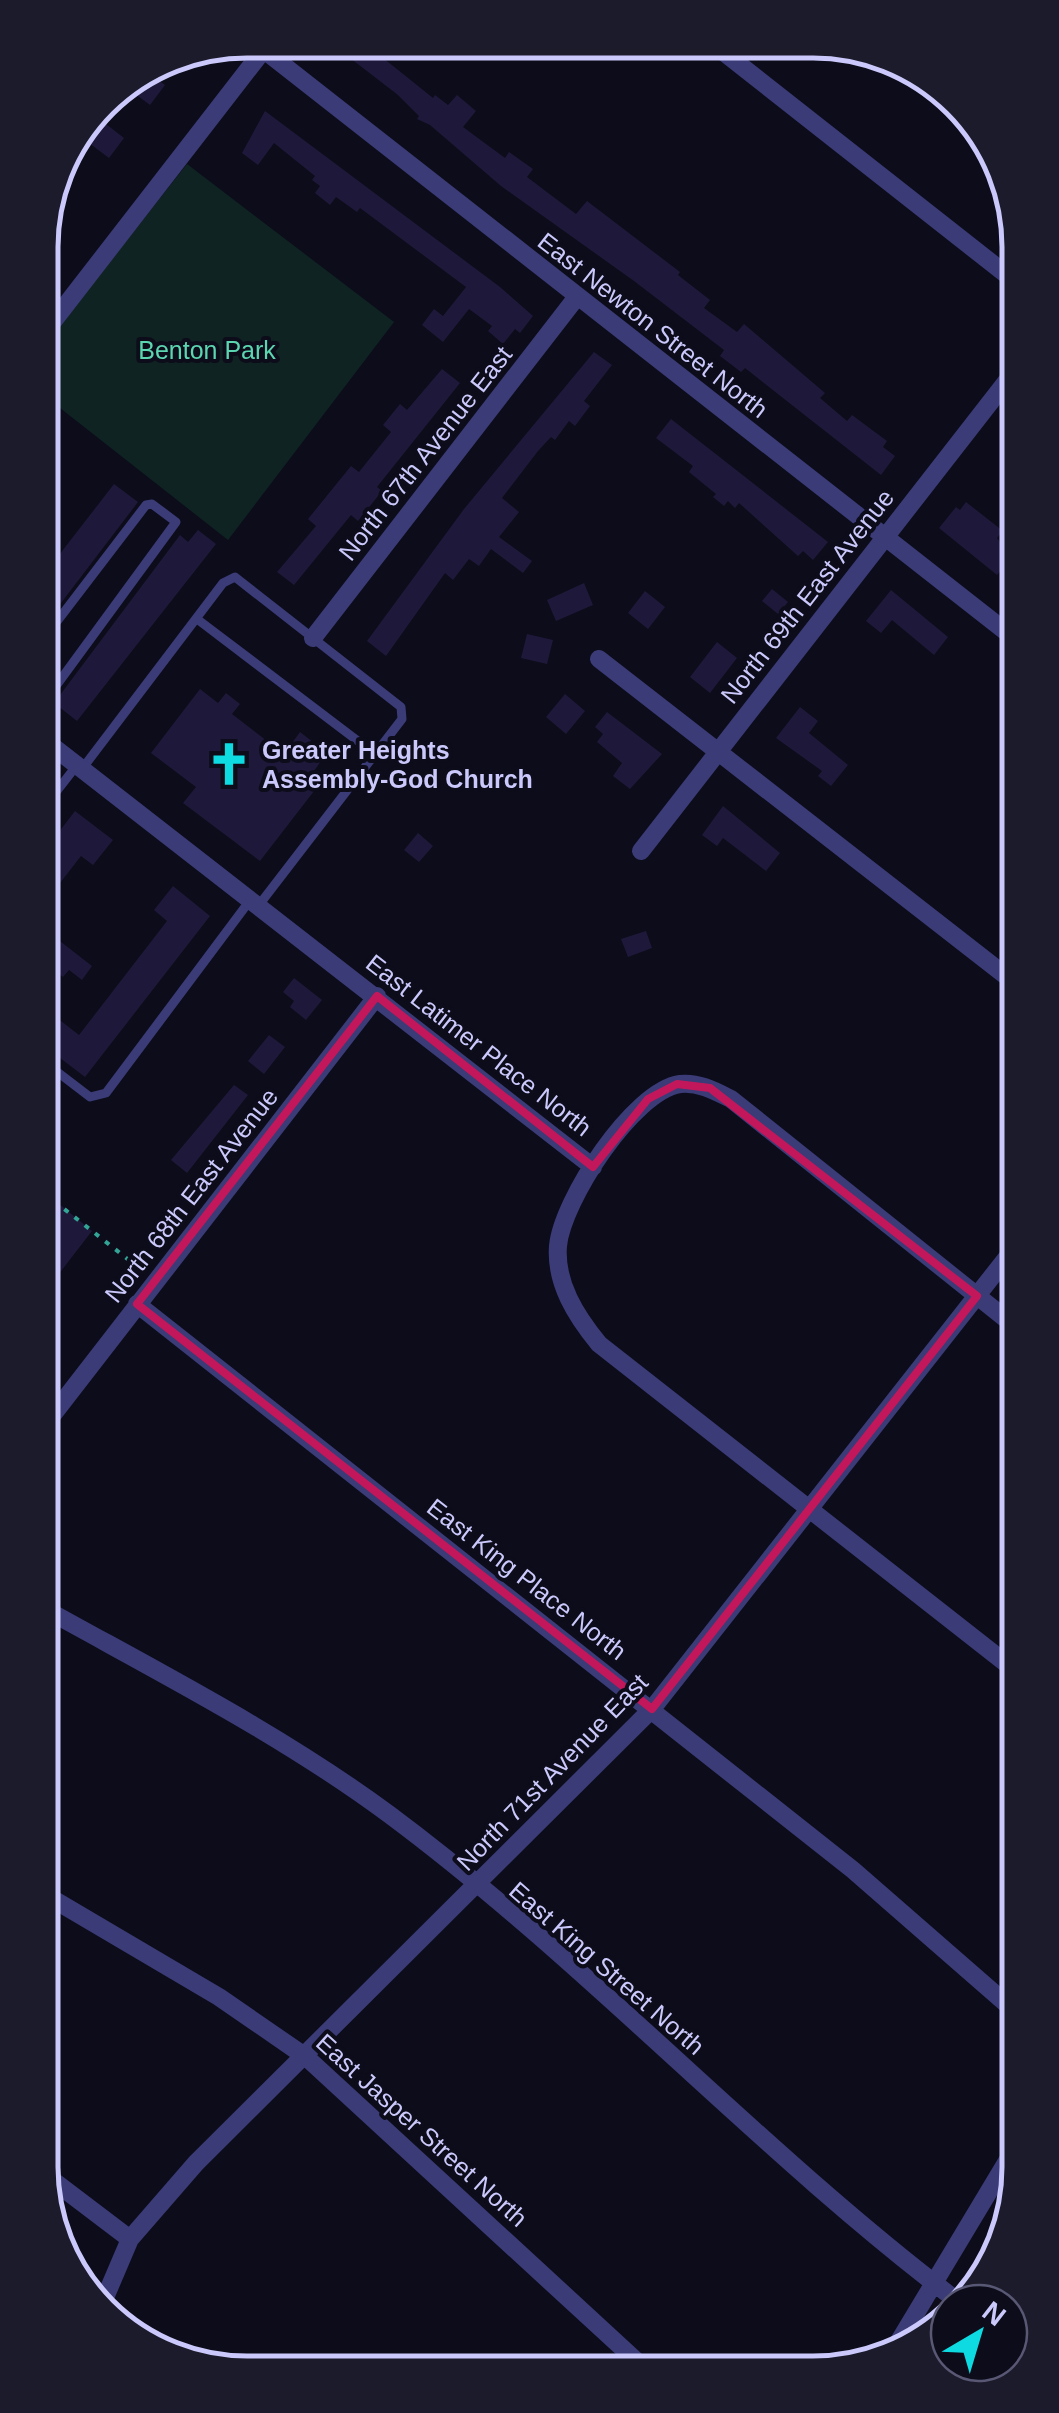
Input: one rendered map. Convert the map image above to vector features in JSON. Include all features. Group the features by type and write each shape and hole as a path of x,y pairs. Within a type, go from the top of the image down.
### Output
{"street":[{"path":"58,315 257,58"},
{"name":"East Newton Street North","path":"283,58 576,298 1002,629"},
{"path":"731,58 1002,271"},
{"name":"North 67th Avenue East","path":"313,638 576,298"},
{"name":"North 69th East Avenue","path":"642,851 1002,387"},
{"path":"598,659 1002,972"},
{"name":"East Latimer Place North","path":"58,750 593,1166 563,1220 558,1244 563,1288 599,1344 1001,1660"},
{"name":"North 68th East Avenue","path":"58,1408 378,996"},
{"path":"593,1166 648,1099 677,1084 710,1088 731,1099 1001,1315"},
{"name":"North 71st Avenue East","path":"107,2294 130,2240 196,2163 652,1710 1001,1265"},
{"name":"East King Place North","path":"137,1304 853,1870 1001,1999"},
{"name":"East King Street North","path":"58,1616 296,1750 390,1815 477,1886 933,2283"},
{"name":"East Jasper Street North","path":"58,1903 220,1996 306,2057 631,2356"},
{"path":"935,2283 1001,2172"},
{"path":"59,2185 130,2240"},
{"path":"905,2331 929,2292"}],"lane":[{"path":"58,620 146,505 152,504 176,522 58,682"},
{"path":"58,791 223,584 235,577 400,707 402,719 106,1093 90,1097 58,1072"},
{"path":"197,619 374,754"}],"path":[{"path":"58,1204 156,1281"}],"highlighted area":[{"path":"377,996 593,1167 648,1099 677,1084 710,1088 977,1296 652,1709 137,1304"}],"green space":[{"name":"Benton Park","path":"187,164 394,322 228,540 58,406 58,327"}],"building":[{"path":"350,58 383,58 433,98 435,95 448,105 457,95 476,111 463,127 505,158 509,152 533,169 527,177 576,214 587,201 680,272 678,275 710,300 704,308 737,332 744,324 825,393 820,398 847,421 852,415 887,441 883,447 895,456 881,475 745,368 741,372 720,356 724,350 634,281 501,186 430,125 417,119 419,116"},
{"path":"158,80 165,85 150,105 135,94"},
{"path":"265,111 500,287 533,316 520,333 515,329 503,344 488,331 492,326 469,309 443,342 422,325 434,309 443,316 466,287 360,208 357,212 336,197 330,205 315,193 320,186 312,180 315,176 274,143 258,165 242,153"},
{"path":"104,122 124,138 109,158 88,142"},
{"path":"594,352 612,365 584,401 590,406 575,426 569,421 555,440 551,437 502,498 519,512 499,537 532,561 523,573 491,549 479,566 469,559 453,580 445,573 386,656 367,641 464,509"},
{"path":"442,369 460,383 377,487 382,491 358,521 351,515 294,585 277,572 316,526 308,519 351,466 359,472 391,432 383,425 400,404 407,410"},
{"path":"671,419 828,542 813,560 803,551 798,556 739,503 735,508 728,501 724,506 713,497 716,494 689,472 693,466 656,438"},
{"path":"114,484 138,502 58,607 58,556"},
{"path":"966,502 1002,530 997,538 1002,544 1002,570 997,575 939,528 956,507 960,510"},
{"path":"198,530 216,544 77,721 58,706 58,698 180,535 188,542"},
{"path":"584,583 593,605 556,621 547,600"},
{"path":"772,589 788,602 778,614 762,601"},
{"path":"891,590 948,637 934,655 892,620 881,633 866,621"},
{"path":"645,591 665,607 648,629 628,613"},
{"path":"527,634 553,640 547,664 521,658"},
{"path":"717,642 737,658 710,693 690,677"},
{"path":"200,689 218,703 226,693 240,704 232,714 284,754 300,732 327,753 311,775 321,782 260,861 183,803 196,787 151,753"},
{"path":"565,694 585,711 566,734 546,717"},
{"path":"800,707 818,721 809,733 848,765 831,786 818,776 822,771 776,738"},
{"path":"607,712 662,754 630,789 613,776 622,763 597,742 603,734 595,727"},
{"path":"723,806 780,853 766,871 723,838 717,846 702,835"},
{"path":"75,811 113,840 93,865 81,856 58,886 58,833"},
{"path":"418,833 433,846 419,862 404,850"},
{"path":"173,886 210,916 85,1077 58,1056 58,1019 79,1035 167,921 154,910"},
{"path":"646,931 652,948 628,957 621,939"},
{"path":"58,940 92,966 82,980 69,970 63,977 58,973"},
{"path":"294,978 322,1000 306,1020 290,1007 294,1001 283,992"},
{"path":"269,1035 285,1047 264,1074 248,1061"},
{"path":"234,1085 248,1095 187,1173 171,1160"},
{"path":"58,1203 92,1231 58,1275"}],"place":[{"name":"Greater Heights Assembly-God Church","path":"229,764"}]}
